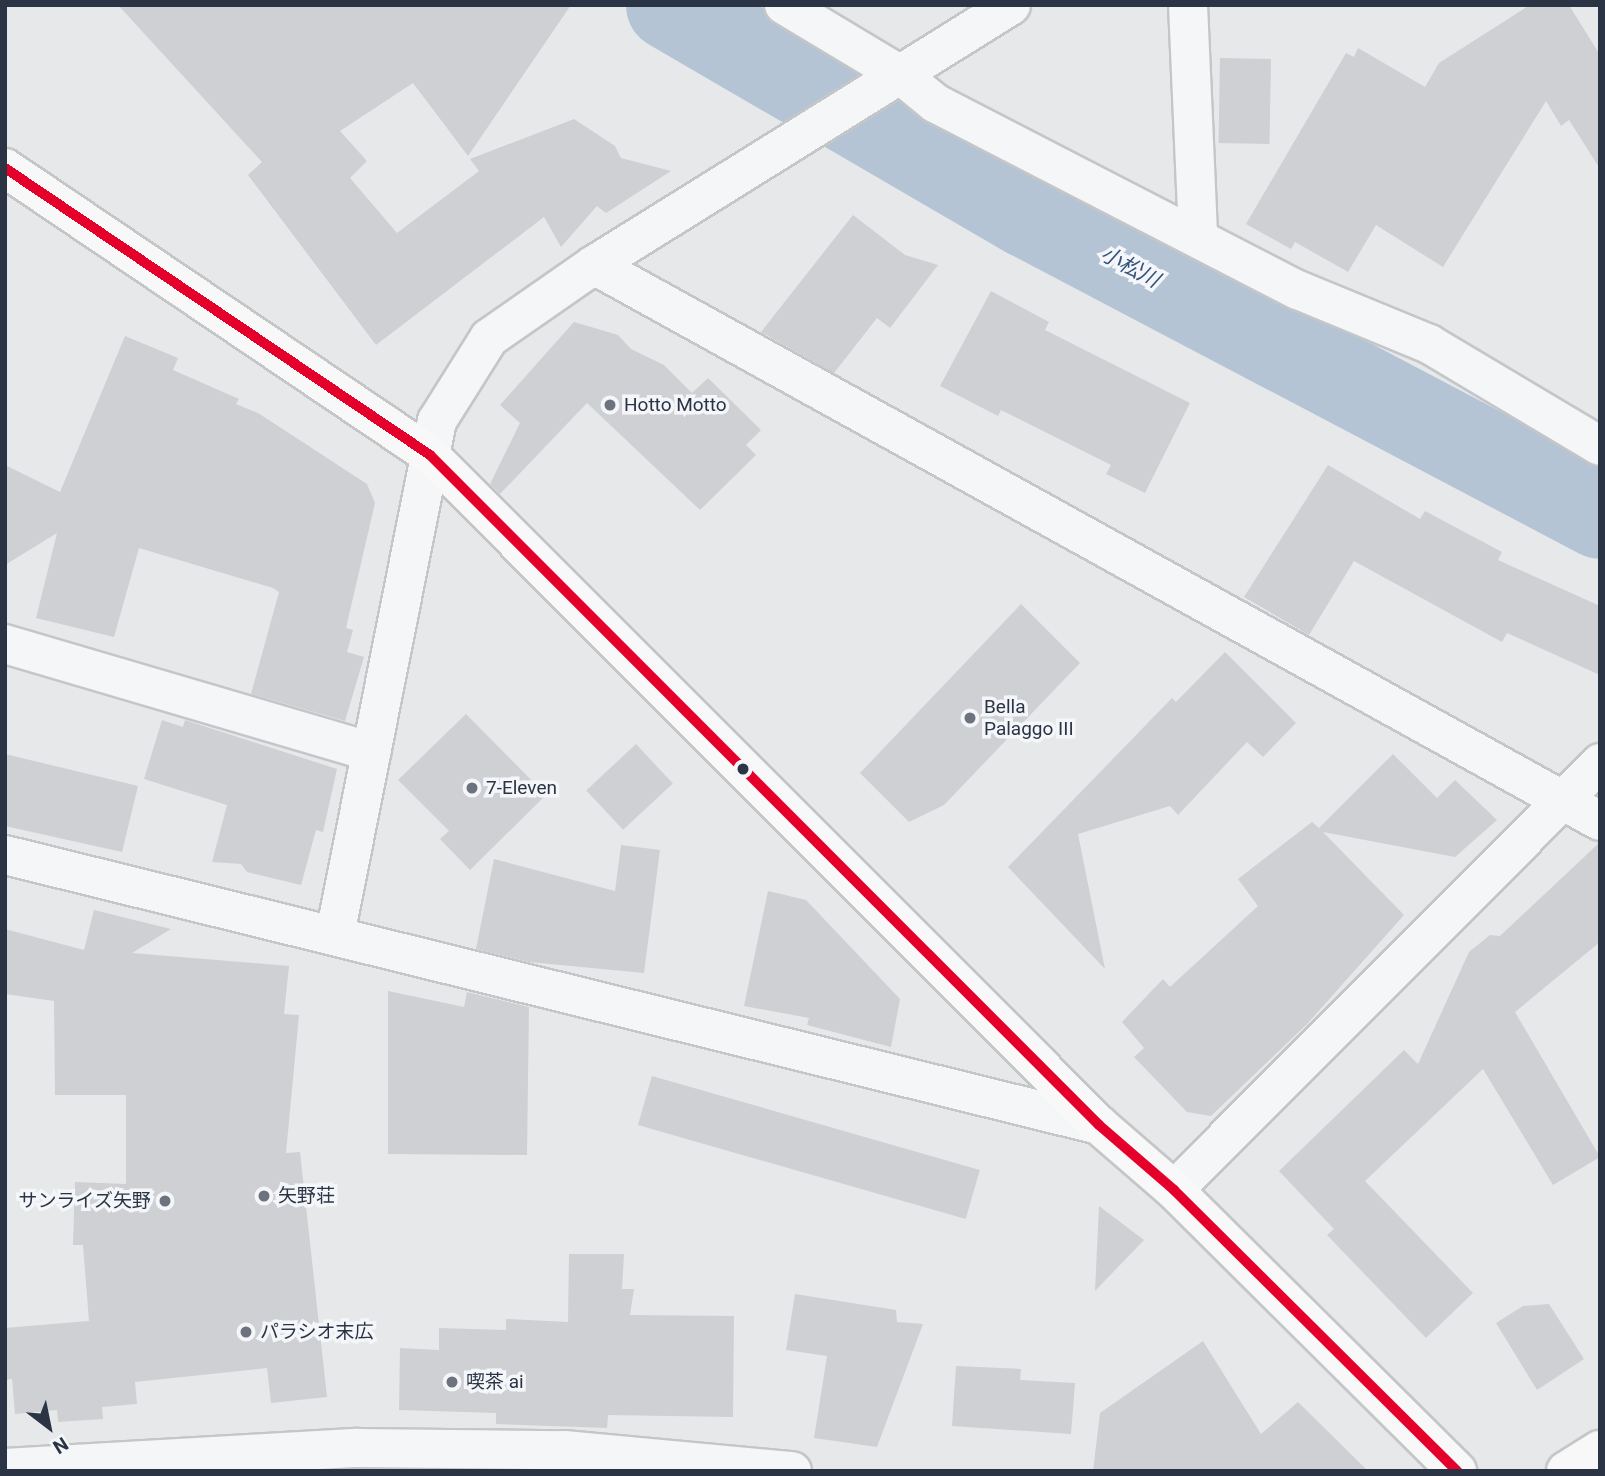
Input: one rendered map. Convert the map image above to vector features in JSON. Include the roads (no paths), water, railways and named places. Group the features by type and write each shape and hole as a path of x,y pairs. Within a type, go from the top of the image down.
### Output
{"main road":[{"path":"5,168 430,455 1099,1125 1174,1190 1457,1471"},
{"path":"1566,1471 1600,1450"}],"street":[{"path":"784,5 894,81 1298,290 1429,344 1600,446"},
{"path":"335,935 437,421 489,338 594,265 894,81 1011,5"},
{"path":"1188,5 1198,237"},
{"path":"594,265 1600,821"},
{"path":"5,644 371,752"},
{"path":"1174,1190 1600,764"},
{"path":"5,855 1099,1125"},
{"path":"5,1468 356,1460 564,1450 792,1471"}],"waterway":[{"name":"小松川","path":"670,5 1028,213 1600,514"}],"place":[{"name":"Hotto Motto","path":"610,405"},
{"name":"Bella Palaggo III","path":"970,718"},
{"name":"7-Eleven","path":"472,788"},
{"name":"矢野荘","path":"264,1196"},
{"name":"サンライズ矢野","path":"165,1201"},
{"name":"パラシオ末広","path":"246,1332"},
{"name":"喫茶 ai","path":"452,1382"}]}
